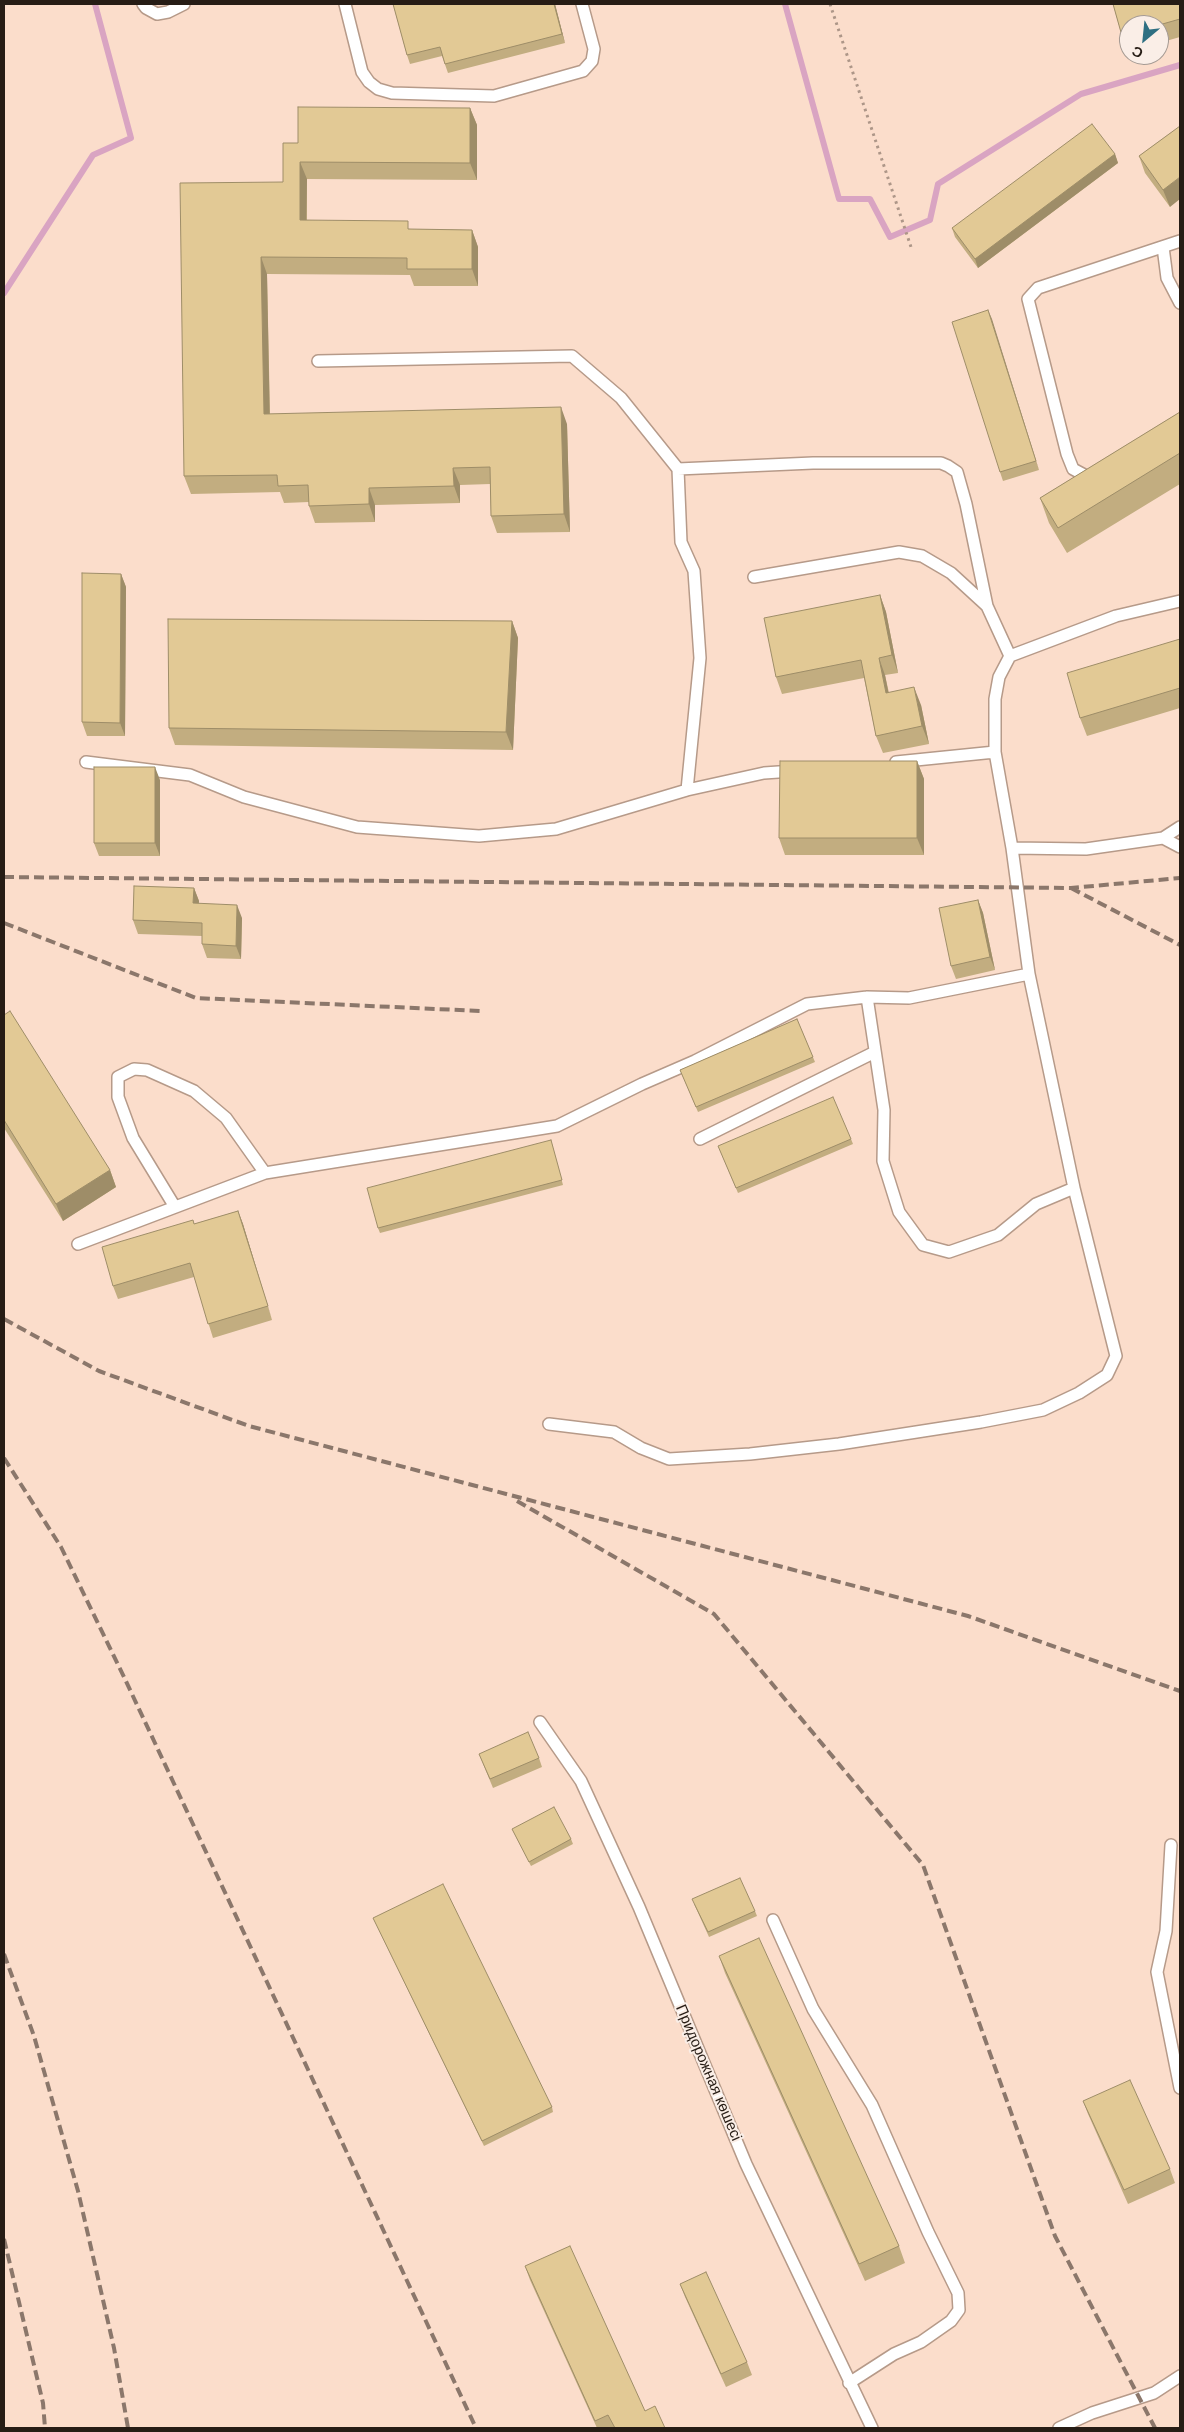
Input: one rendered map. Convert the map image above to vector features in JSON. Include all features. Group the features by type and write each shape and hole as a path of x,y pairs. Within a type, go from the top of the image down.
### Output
{"lane":[{"path":"143,4 146,8 157,14 168,12 184,4"},
{"path":"345,4 362,72 368,82 378,89 392,93 494,96 583,71 588,66 592,61 594,49 582,4"},
{"path":"1102,475 1088,477 1073,469 1067,454 1038,348 1028,299 1038,288 1180,241"},
{"path":"1163,247 1167,278 1180,304"},
{"path":"318,361 572,356 621,398 678,469 681,542 694,571 700,658 687,790"},
{"path":"678,469 813,462 941,463 948,466 957,472 966,504 987,606 1010,656"},
{"path":"754,577 899,552 922,556 951,573 987,606"},
{"path":"549,1424 614,1432 641,1448 669,1459 750,1454 839,1444 981,1422 1043,1410 1079,1393 1107,1375 1116,1356 1074,1188 1029,974 1012,848 995,752 995,698 999,677 1010,656 1116,616 1180,601"},
{"path":"884,764 995,752"},
{"path":"86,762 190,775 244,797 357,827 478,836 556,829 687,790 764,773 801,770"},
{"path":"1012,848 1086,850 1163,838 1180,827"},
{"path":"1163,838 1180,847"},
{"path":"78,1244 265,1173 557,1126 642,1084 695,1061 807,1004 867,997 910,998 1029,974"},
{"path":"867,997 884,1110 882,1161 899,1212 923,1245 949,1252 998,1235 1036,1204 1074,1188"},
{"path":"700,1139 875,1052"},
{"path":"175,1207 133,1138 118,1097 118,1077 134,1069 147,1070 194,1091 226,1118 265,1173"},
{"name":"Придорожная көшесі","path":"540,1722 581,1781 639,1906 746,2164 872,2428"},
{"path":"1170,1845 1166,1931 1157,1972 1180,2088"},
{"path":"773,1920 813,2009 872,2105 928,2232 958,2293 959,2310 951,2322 921,2342 894,2354 849,2383"},
{"path":"1060,2428 1092,2414 1154,2392 1180,2376"}],"path":[{"path":"830,4 912,250"}],"building":[{"path":"393,4 554,4 562,34 445,64 440,47 407,55"},
{"path":"1113,4 1180,4 1180,19 1169,22 1169,15 1119,15 1119,25"},
{"path":"298,107 470,108 470,163 300,162 300,220 408,221 408,229 472,230 472,269 407,269 407,258 261,257 264,414 561,407 564,514 491,516 490,467 453,468 454,486 369,488 369,504 309,506 308,485 278,486 277,475 184,476 180,183 283,182 283,143 298,143"},
{"path":"1092,124 1115,154 975,259 952,228"},
{"path":"1180,126 1180,177 1163,190 1139,156"},
{"path":"988,310 1036,461 1000,472 952,322"},
{"path":"1180,412 1180,453 1058,528 1040,498"},
{"path":"82,573 121,574 120,723 82,722"},
{"path":"880,595 892,655 879,658 886,693 914,687 922,726 876,736 861,660 776,677 764,618"},
{"path":"168,619 512,621 506,732 169,728"},
{"path":"1180,639 1180,688 1080,718 1067,673"},
{"path":"780,761 917,761 917,838 779,838"},
{"path":"94,767 155,767 155,843 94,843"},
{"path":"134,886 194,888 193,903 237,905 236,946 202,944 202,923 133,920"},
{"path":"978,900 990,957 951,966 939,908"},
{"path":"10,1011 110,1170 56,1204 4,1120 4,1015"},
{"path":"797,1019 813,1057 696,1107 680,1070"},
{"path":"833,1097 851,1139 736,1188 718,1146"},
{"path":"551,1140 562,1180 378,1228 367,1188"},
{"path":"238,1211 268,1306 208,1324 190,1263 113,1286 102,1247 193,1220 194,1224"},
{"path":"528,1732 539,1758 490,1779 479,1754"},
{"path":"554,1807 571,1839 529,1862 512,1829"},
{"path":"740,1878 755,1911 708,1932 692,1899"},
{"path":"443,1884 552,2107 482,2141 373,1918"},
{"path":"759,1938 899,2246 859,2264 719,1956"},
{"path":"1130,2080 1170,2169 1124,2190 1083,2101"},
{"path":"570,2246 645,2411 655,2406 665,2428 615,2428 608,2415 595,2421 525,2266"},
{"path":"706,2272 747,2362 721,2374 680,2284"}],"waterway":[{"path":"4,293 93,155 131,138 95,4"},
{"path":"785,4 839,199 870,199 890,237 930,220 938,184 1081,94 1180,65"}],"railway":[{"path":"4,877 1071,888 1180,878"},
{"path":"1071,888 1180,945"},
{"path":"4,923 196,998 480,1011"},
{"path":"4,1319 99,1371 249,1426 968,1616 1180,1691"},
{"path":"4,1458 61,1547 124,1677 476,2428"},
{"path":"517,1501 714,1614 923,1865 1055,2236 1155,2428"},
{"path":"4,1954 34,2036 78,2191 114,2348 128,2428"},
{"path":"4,2239 43,2403 45,2428"}]}
